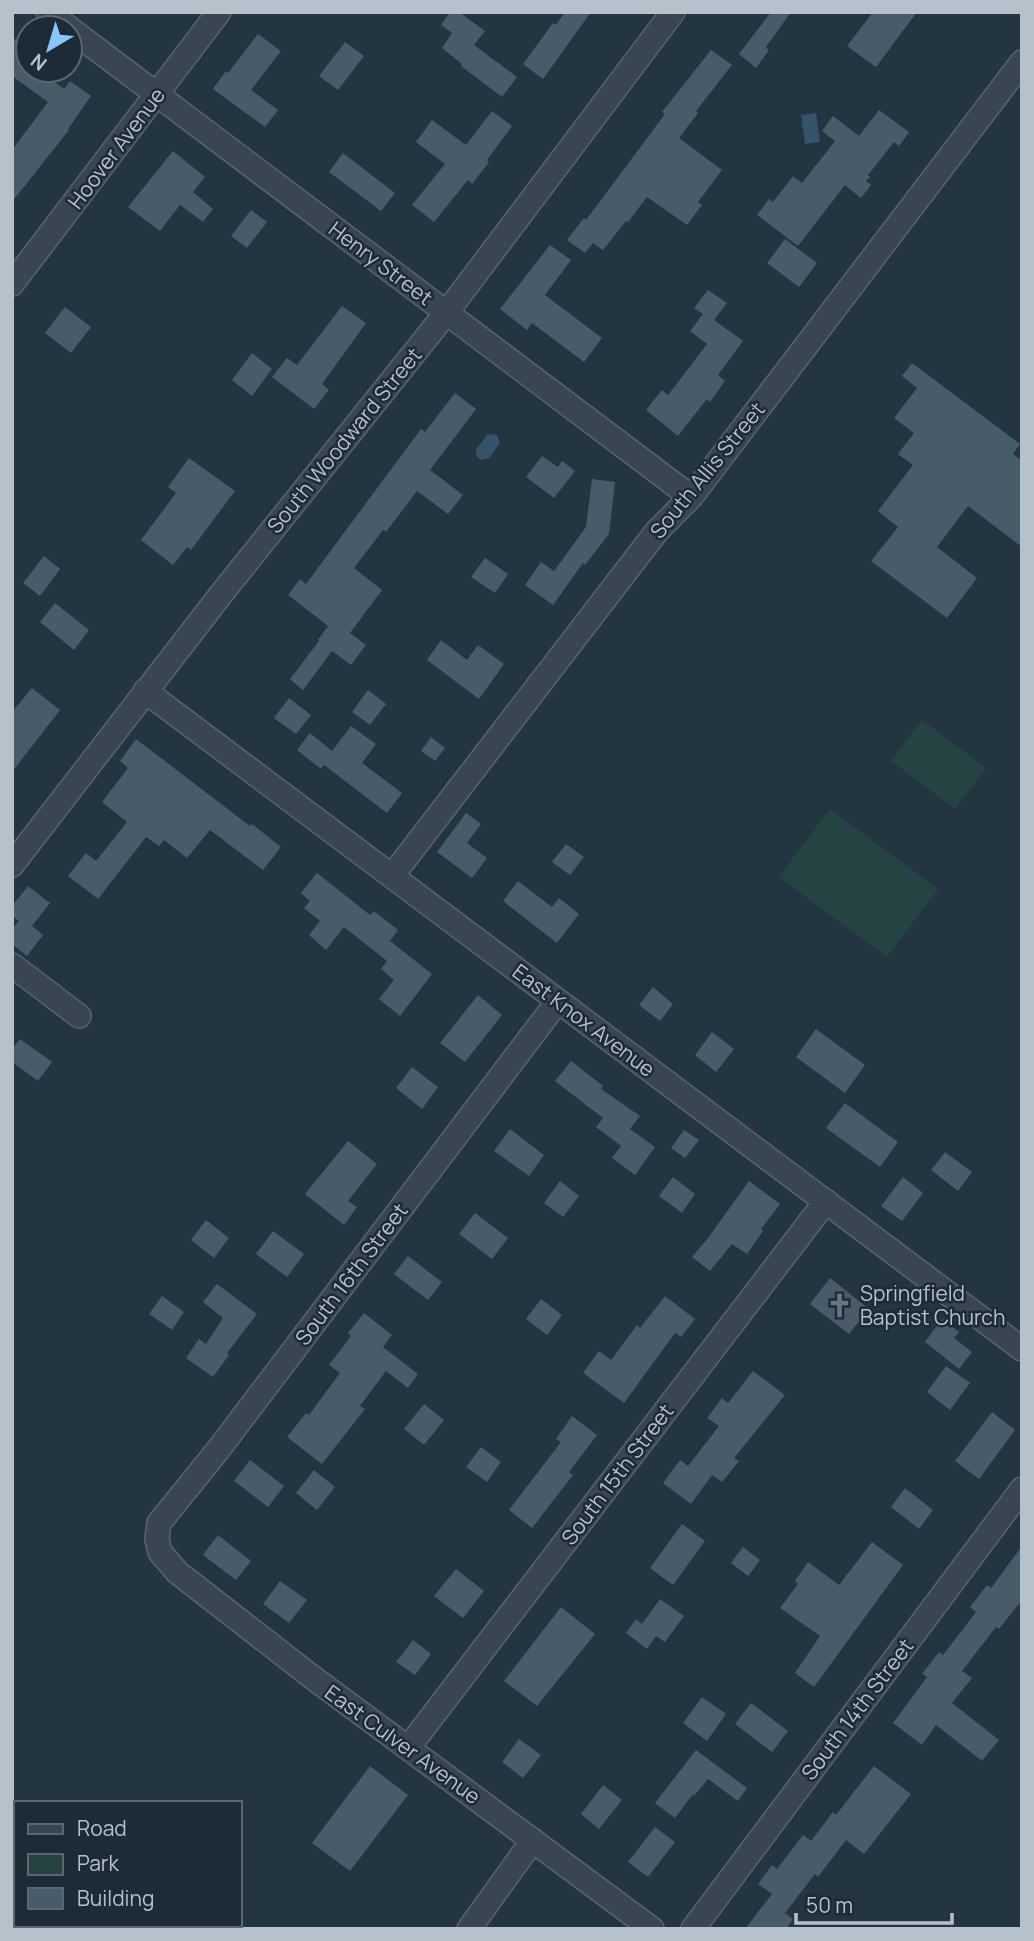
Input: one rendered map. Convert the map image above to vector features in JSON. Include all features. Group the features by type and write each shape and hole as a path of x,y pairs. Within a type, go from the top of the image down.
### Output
{"street":[{"name":"Hoover Avenue","path":"12,284 219,12"},
{"name":"South Woodward Street","path":"12,865 230,582 447,312 673,12"},
{"name":"Henry Street","path":"84,40 691,497"},
{"name":"South Allis Street","path":"392,876 657,531 691,497 1022,62"},
{"name":"East Knox Avenue","path":"145,691 1022,1349"},
{"path":"12,965 79,1016"},
{"name":"South 16th Street","path":"160,1552 156,1539 159,1523 218,1450 558,1001"},
{"name":"South 15th Street","path":"408,1748 827,1201"},
{"name":"South 14th Street","path":"693,1929 1022,1489"},
{"name":"East Culver Avenue","path":"160,1552 177,1572 312,1677 652,1929"},
{"path":"469,1929 533,1840"}],"green space":[{"path":"922,720 986,768 955,809 891,761"},
{"path":"830,809 938,889 887,957 779,877"}],"water":[{"path":"816,113 820,142 805,144 801,115"},
{"path":"488,434 497,435 500,443 489,458 481,460 476,455 476,450"}],"building":[{"path":"450,12 459,12 485,31 474,45 517,77 502,97 442,48 452,33 441,25"},
{"path":"565,12 591,12 543,79 523,64 553,23 556,25"},
{"path":"771,12 791,12 766,47 769,50 756,68 739,54"},
{"path":"873,12 917,12 876,67 847,46"},
{"path":"258,34 281,51 251,90 278,110 265,127 213,89"},
{"path":"12,37 14,77 12,76"},
{"path":"345,42 364,56 338,90 319,76"},
{"path":"711,50 732,65 696,111 698,113 679,138 722,170 698,202 702,205 687,225 647,197 603,250 593,243 585,253 567,240 584,218 586,220 665,114 662,112"},
{"path":"23,84 57,84 64,89 68,84 74,84 91,96 69,130 12,202 12,150 48,102"},
{"path":"879,110 909,132 899,146 894,142 868,175 870,177 866,181 871,185 861,198 845,185 798,246 757,215 769,199 773,202 793,176 802,183 835,141 822,131 833,116 859,136"},
{"path":"492,111 512,126 472,184 468,180 434,222 412,205 445,164 416,142 432,120 466,145"},
{"path":"173,151 205,177 193,192 213,209 203,222 180,205 160,231 128,207"},
{"path":"343,153 395,193 381,211 329,172"},
{"path":"251,210 267,222 247,248 231,236"},
{"path":"785,239 817,263 799,287 767,263"},
{"path":"550,245 571,260 545,295 602,338 584,362 532,323 527,330 500,309"},
{"path":"708,290 727,303 714,320 743,341 718,375 725,381 710,402 707,399 678,436 646,410 662,390 668,395 707,344 690,331 703,314 694,308"},
{"path":"342,306 366,323 322,384 329,390 314,409 272,377 287,358 297,365"},
{"path":"65,307 91,327 71,353 45,333"},
{"path":"252,353 272,369 252,396 232,380"},
{"path":"912,363 1020,444 1013,454 1022,461 1022,547 968,506 937,547 977,578 947,618 871,561 898,527 878,511 913,465 898,454 914,433 894,418 917,388 902,376"},
{"path":"455,393 476,409 430,470 463,495 448,514 417,491 386,532 383,530 354,568 382,590 350,633 366,645 351,665 332,651 303,690 290,679 328,626 288,595 300,579 306,584 421,429 425,432"},
{"path":"542,456 558,467 562,461 575,471 554,498 526,477"},
{"path":"189,458 235,491 191,550 187,547 173,565 141,540 176,493 168,487"},
{"path":"592,479 615,482 609,534 585,565 583,563 553,605 525,585 541,562 554,571 586,527"},
{"path":"44,556 60,569 40,596 23,583"},
{"path":"485,558 508,574 495,593 471,577"},
{"path":"55,603 89,630 74,650 40,622"},
{"path":"441,640 467,660 478,645 504,664 479,699 427,660"},
{"path":"32,688 60,710 12,772 12,712"},
{"path":"368,690 386,704 370,725 352,712"},
{"path":"289,698 311,715 296,734 274,718"},
{"path":"351,726 376,744 362,763 402,793 387,813 324,765 321,769 297,750 310,733 332,751"},
{"path":"431,737 445,748 435,761 421,751"},
{"path":"136,739 281,847 263,870 210,830 187,858 164,840 159,846 146,837 98,899 68,876 86,853 96,861 127,822 102,802 128,768 120,761"},
{"path":"466,813 481,824 467,843 487,858 472,878 437,852"},
{"path":"566,844 584,857 570,875 552,862"},
{"path":"317,873 370,915 374,911 398,930 390,941 432,974 400,1016 379,999 394,980 381,969 387,961 344,927 326,950 309,935 320,921 304,908 310,901 301,893"},
{"path":"518,881 552,907 559,898 579,914 557,943 503,901"},
{"path":"28,886 50,903 32,926 43,935 27,956 12,944 12,929 19,921 12,916 12,906"},
{"path":"653,987 673,1004 660,1021 639,1005"},
{"path":"478,995 502,1015 465,1062 440,1043"},
{"path":"816,1029 865,1065 845,1093 796,1057"},
{"path":"712,1032 734,1049 716,1072 695,1055"},
{"path":"20,1039 52,1062 38,1081 12,1062 12,1049"},
{"path":"571,1061 603,1086 601,1089 640,1116 630,1129 655,1147 635,1175 612,1158 621,1146 596,1127 603,1118 555,1081"},
{"path":"412,1067 438,1087 422,1109 396,1088"},
{"path":"845,1103 898,1142 880,1167 826,1128"},
{"path":"510,1129 544,1155 529,1176 494,1151"},
{"path":"684,1130 699,1140 685,1158 671,1148"},
{"path":"348,1141 377,1164 348,1201 357,1207 344,1225 305,1194"},
{"path":"945,1152 972,1172 958,1191 931,1170"},
{"path":"673,1177 695,1194 682,1213 659,1196"},
{"path":"903,1177 923,1193 902,1221 881,1206"},
{"path":"560,1181 579,1196 563,1217 544,1203"},
{"path":"749,1181 780,1204 747,1254 732,1244 710,1271 692,1257"},
{"path":"475,1213 508,1238 492,1259 459,1234"},
{"path":"206,1220 229,1238 214,1258 191,1240"},
{"path":"273,1231 304,1254 287,1277 256,1254"},
{"path":"408,1256 442,1282 428,1300 394,1274"},
{"path":"830,1278 869,1309 849,1334 810,1304"},
{"path":"217,1284 257,1314 227,1353 229,1355 213,1377 186,1358 199,1339 206,1344 223,1318 203,1302"},
{"path":"162,1296 184,1312 172,1330 149,1314"},
{"path":"665,1296 695,1319 681,1337 675,1333 624,1403 583,1373 599,1351 611,1360 637,1325 640,1328"},
{"path":"541,1299 562,1315 547,1335 526,1319"},
{"path":"364,1313 392,1335 383,1347 418,1374 408,1388 386,1371 360,1406 365,1409 322,1464 287,1437 306,1413 309,1415 340,1373 329,1365 351,1336 348,1333"},
{"path":"942,1319 959,1332 954,1338 972,1352 959,1369 925,1342"},
{"path":"946,1366 970,1383 950,1410 927,1392"},
{"path":"753,1371 785,1395 734,1458 739,1461 722,1482 712,1475 691,1504 663,1483 680,1460 688,1466 719,1426 707,1418 722,1398 728,1403"},
{"path":"424,1404 444,1420 424,1445 404,1429"},
{"path":"992,1412 1015,1430 979,1479 955,1461"},
{"path":"572,1416 597,1435 569,1472 573,1475 532,1528 509,1510 561,1442 556,1439"},
{"path":"481,1447 501,1462 487,1482 466,1467"},
{"path":"250,1460 284,1486 268,1507 234,1481"},
{"path":"314,1470 335,1487 317,1510 296,1493"},
{"path":"905,1488 933,1510 919,1529 891,1507"},
{"path":"682,1524 705,1541 673,1585 650,1568"},
{"path":"218,1535 251,1561 236,1580 203,1555"},
{"path":"872,1542 903,1565 814,1687 795,1673 820,1636 780,1608 798,1584 795,1581 808,1562 839,1585"},
{"path":"1022,1546 1022,1600 999,1629 996,1627 962,1671 972,1678 952,1703 999,1740 982,1761 936,1725 922,1745 893,1723 927,1677 922,1674 939,1652 943,1655 976,1612 970,1607 987,1585 991,1588"},
{"path":"743,1547 760,1560 748,1576 731,1563"},
{"path":"456,1569 484,1591 463,1618 434,1596"},
{"path":"280,1581 307,1600 289,1623 263,1604"},
{"path":"660,1599 684,1616 665,1642 656,1636 647,1649 626,1633 636,1619 642,1624"},
{"path":"561,1607 595,1634 537,1706 504,1681"},
{"path":"413,1640 431,1654 415,1675 396,1662"},
{"path":"702,1697 726,1714 707,1741 683,1723"},
{"path":"751,1703 788,1731 772,1752 735,1724"},
{"path":"519,1739 541,1755 523,1778 502,1762"},
{"path":"696,1750 747,1788 738,1801 708,1779 675,1818 655,1803"},
{"path":"370,1766 408,1795 350,1871 312,1843"},
{"path":"874,1766 911,1794 864,1854 846,1840 818,1877 815,1874 785,1913 793,1919 786,1929 745,1929 772,1894 758,1884 772,1865 777,1869 803,1835 811,1841 833,1812 836,1815"},
{"path":"603,1785 622,1800 599,1829 581,1814"},
{"path":"655,1827 675,1842 648,1877 628,1862"}],"place":[{"name":"Springfield Baptist Church","path":"840,1305"}]}
